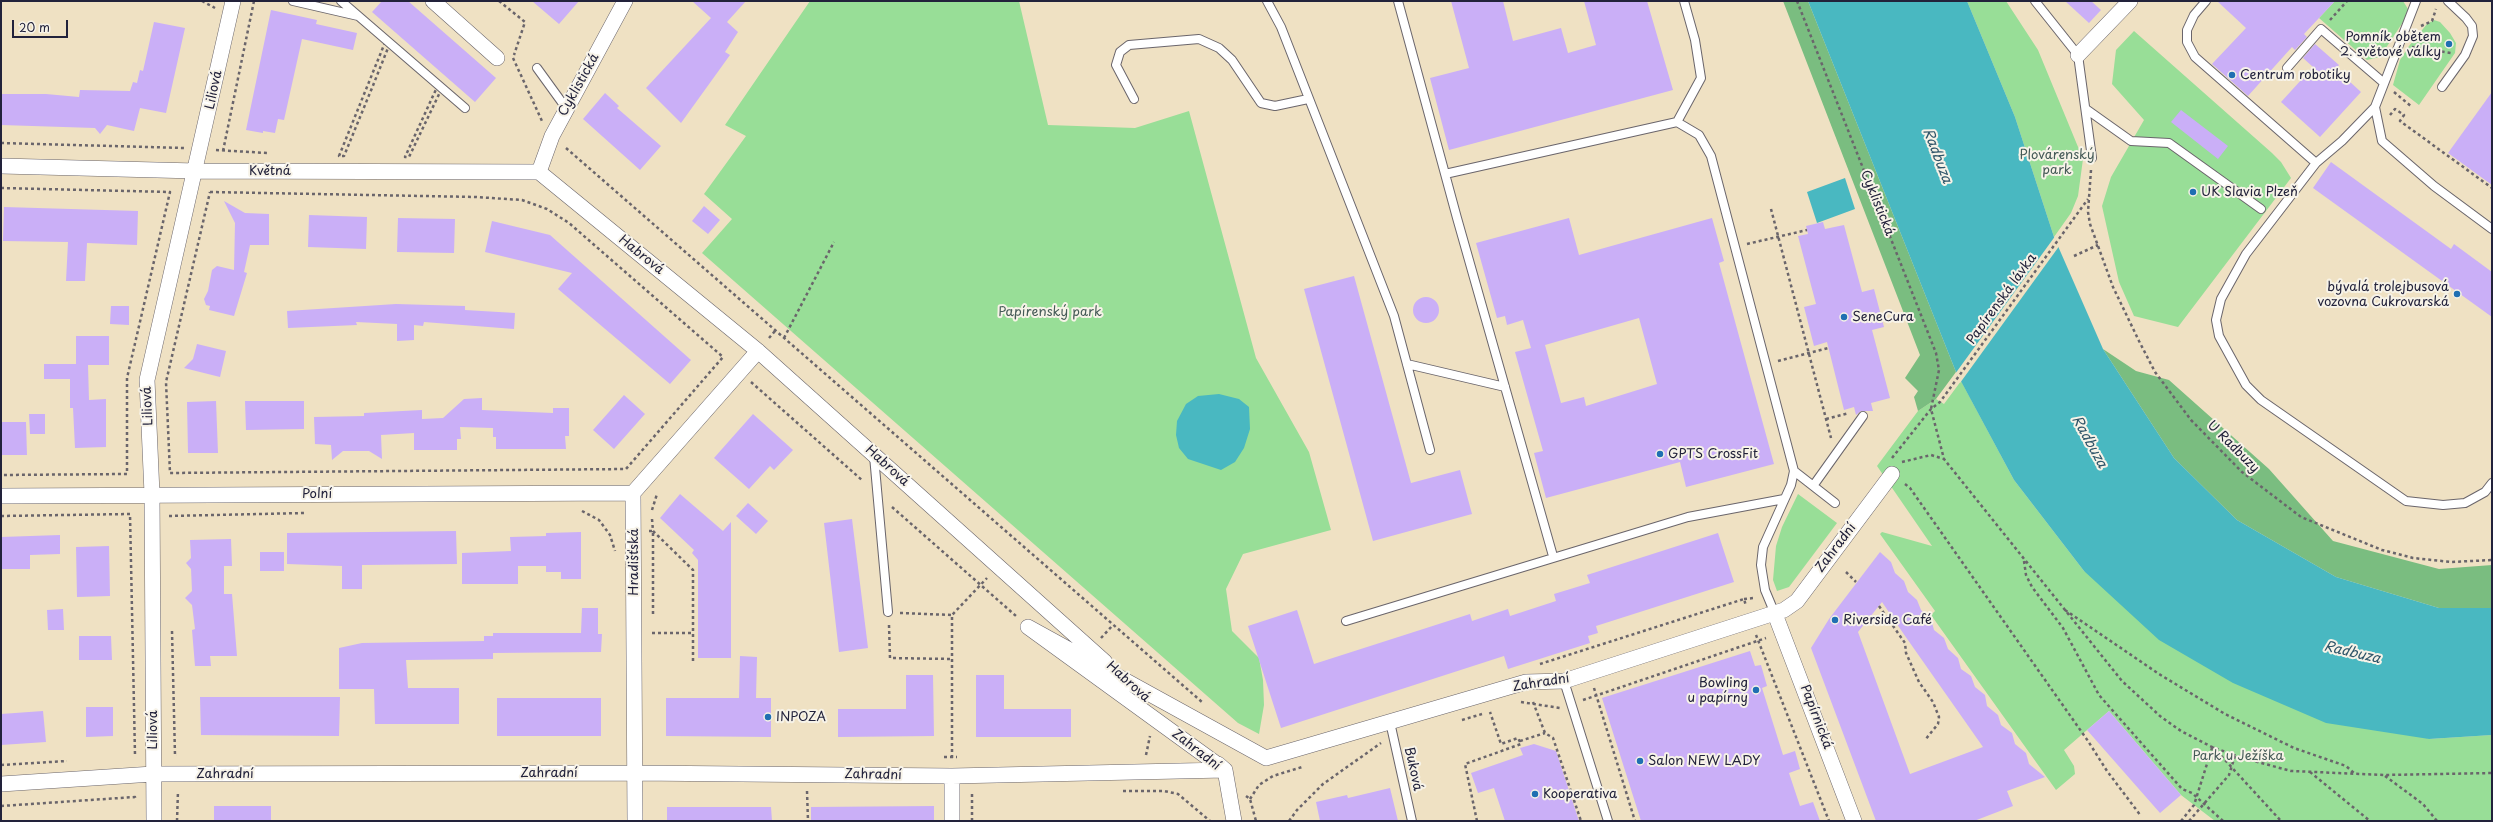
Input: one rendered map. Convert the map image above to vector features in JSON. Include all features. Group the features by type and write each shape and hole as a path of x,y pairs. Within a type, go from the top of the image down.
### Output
{"street":[{"name":"Liliová","path":"154,821 152,494 147,380 201,149 233,1"},
{"path":"433,1 497,58"},
{"name":"Cyklistická","path":"540,172 552,136 625,1"},
{"path":"2078,55 2130,1"},
{"name":"Květná","path":"1,166 196,171 540,172"},
{"name":"Habrová","path":"540,172 758,351 1225,770"},
{"path":"633,493 758,351"},
{"name":"Zahradní","path":"1028,627 1266,758 1526,682 1564,681 1775,614 1791,607 1797,601 1890,469"},
{"name":"Polní","path":"1,496 152,494 633,493"},
{"name":"Hradišťská","path":"633,493 635,821"},
{"name":"Papírnická","path":"1775,614 1854,821"},
{"name":"Zahradní","path":"1028,627 1225,770"},
{"path":"1225,770 1234,821"},
{"name":"Zahradní","path":"1,784 153,774 635,773 952,776 1225,770"},
{"path":"952,776 952,821"}],"lane":[{"path":"293,1 359,16"},
{"path":"341,1 465,108"},
{"path":"1267,1 1281,27 1394,316 1430,450"},
{"path":"1398,1 1445,174 1554,556"},
{"path":"1677,122 1701,78 1695,40 1684,1"},
{"path":"2035,1 2078,55 2092,158"},
{"path":"2206,1 2194,15 2187,30 2188,42 2195,57 2316,163"},
{"path":"2416,1 2375,106 2342,141 2316,163 2246,254 2221,299 2216,320 2219,336 2230,360 2246,385 2261,400 2406,501 2443,505 2465,503 2484,492 2492,483"},
{"path":"2442,87 2465,55 2473,36 2472,26 2448,1"},
{"path":"2286,68 2321,29 2384,83"},
{"path":"1134,99 1116,64 1120,52 1129,45 1199,39 1220,48 1232,60 1261,103 1275,106 1308,99"},
{"path":"537,68 566,108"},
{"path":"2375,106 2382,141 2434,186 2492,229"},
{"path":"2086,110 2131,141 2169,143 2261,209"},
{"path":"1445,174 1677,122 1699,135 1711,156 1794,471 1784,499 1769,530 1763,547 1761,565 1765,590 1775,614"},
{"path":"1407,364 1505,387"},
{"path":"1812,486 1864,416"},
{"path":"874,455 888,612"},
{"path":"1794,471 1835,503"},
{"path":"1346,621 1554,556 1688,517 1784,499"},
{"path":"1564,681 1608,821"},
{"name":"Buková","path":"1390,722 1412,821"}],"path":[{"path":"254,1 223,150 218,171 210,192 166,382 170,473 626,469 723,357"},
{"path":"500,1 525,22 513,58"},
{"name":"Cyklistická","path":"1797,1 1936,353 1939,370 1931,409"},
{"path":"2321,29 2347,1"},
{"path":"2418,29 2423,24 2432,21 2438,3"},
{"path":"339,156 388,41"},
{"path":"344,156 388,41"},
{"path":"2408,46 2465,55"},
{"path":"407,157 440,86"},
{"path":"407,157 440,86"},
{"path":"2389,94 2390,89 2412,107"},
{"path":"2387,114 2390,115 2395,109 2404,116 2400,121 2492,188"},
{"path":"552,136 1206,706"},
{"path":"1,144 201,149 269,153"},
{"path":"331,156 352,156"},
{"path":"398,157 417,158"},
{"name":"U Radbuzy","path":"2092,158 2088,199 2089,218 2113,287 2155,372 2191,420 2242,472 2261,488 2300,516 2382,550 2413,558 2451,562 2492,560"},
{"path":"1,188 170,192 127,378 127,474 1,475"},
{"path":"210,192 476,197 522,200 547,209 569,223 1028,627"},
{"name":"Papírenská lávka","path":"1931,409 1940,402 2088,199"},
{"path":"1771,209 1836,454"},
{"path":"784,338 834,242"},
{"path":"2074,256 2098,245"},
{"path":"1767,364 1828,348"},
{"path":"747,389 752,383"},
{"path":"1931,409 1944,459 2061,607 2122,681 2143,701 2181,731 2212,747 2235,756 2292,771 2385,775 2492,773"},
{"path":"1890,469 1931,409"},
{"path":"1826,419 1855,411"},
{"path":"1890,469 1905,459 1931,455 1944,459"},
{"path":"1890,469 1910,488 2084,734 2107,770 2141,816"},
{"path":"659,490 652,508 653,531 693,570 693,663"},
{"path":"580,510 599,520 610,535 617,556"},
{"path":"169,523 169,515 311,513"},
{"path":"1,516 130,514 135,756 127,757"},
{"path":"2024,560 2026,575 2032,587 2063,628 2099,695 2182,789 2197,798 2223,821"},
{"path":"952,776 952,615 998,566"},
{"path":"1846,572 1856,582"},
{"path":"1879,606 1905,643 1906,653 1919,682 1933,702 1939,717 1938,724 1925,740"},
{"path":"2061,607 2129,654 2226,714 2294,748 2346,766 2356,774"},
{"path":"952,615 888,612 890,658 952,659"},
{"path":"1751,621 1829,821"},
{"path":"171,624 175,755 183,755"},
{"path":"652,632 693,633"},
{"path":"1589,672 1635,821"},
{"path":"1490,712 1501,744 1518,738 1520,741 1545,733"},
{"path":"1538,715 1545,733 1553,738 1581,821"},
{"path":"1146,760 1150,734"},
{"path":"1477,821 1465,764 1521,744 1520,741"},
{"path":"1368,747 1382,742"},
{"path":"1382,742 1384,749"},
{"path":"1289,821 1297,810 1323,784 1382,742"},
{"path":"2181,821 2197,798 2212,747"},
{"path":"2212,747 2281,821"},
{"path":"2189,821 2229,775 2235,756"},
{"path":"1,765 72,760"},
{"path":"1250,799 1259,786 1273,776 1309,765"},
{"path":"2310,772 2370,821"},
{"path":"2385,775 2423,804 2437,821"},
{"path":"972,790 972,821"},
{"path":"807,791 808,821"},
{"path":"1,806 135,797 135,805"}],"green space":[{"name":"Papírenský park","path":"810,1 1019,1 1048,125 1135,128 1189,111 1256,358 1309,452 1331,530 1243,554 1226,589 1232,631 1259,658 1263,680 1264,705 1259,734 1238,723 702,253 732,219 704,194 746,136 725,125"},
{"path":"1783,1 1808,1 1956,372 1936,399 1918,411 1914,397 1918,391 1905,378 1920,355"},
{"name":"Plovárenský park","path":"1967,1 2006,1 2038,50 2083,159 2078,196 2071,213 2054,237 2015,117"},
{"path":"2335,1 2403,1 2408,9 2403,22 2380,57 2367,60 2319,18"},
{"path":"2434,20 2440,22 2450,33 2456,43 2455,53 2419,105 2393,85 2400,60 2409,46 2427,24"},
{"name":"UK Slavia Plzeň","path":"2134,31 2272,153 2281,162 2291,178 2178,327 2134,316 2119,282 2102,206 2111,177 2144,120 2112,84 2116,50"},
{"path":"2103,349 2136,371 2169,380 2269,469 2333,541 2439,569 2492,565 2492,608 2439,608 2336,577 2237,520 2174,458"},
{"name":"Park u Ježíška","path":"1961,381 2014,480 2084,571 2429,739 2492,735 2492,821 2215,821 2181,795 2109,711 2064,750 2074,766 2075,774 2056,790 1931,615 1935,611 1880,534 1882,532 1932,546 1877,466 1918,411 1936,399 1944,404"},
{"path":"1798,494 1837,523 1789,587 1777,591 1773,580 1776,546 1782,527"}],"water":[{"name":"Radbuza","path":"1808,1 1967,1 2015,117 2054,237 2103,349 2174,458 2237,520 2336,577 2439,608 2492,608 2492,735 2429,739 2326,723 2233,683 2159,640 2084,571 2014,480 1956,372"},
{"path":"1845,178 1855,209 1817,223 1807,192"},
{"path":"1219,394 1239,399 1249,407 1250,429 1244,448 1235,462 1221,470 1188,459 1179,448 1176,435 1177,421 1186,404 1198,396"}],"pier":[{"path":"2056,235 2060,245 1960,383 1955,374"}],"building":[{"path":"382,1 408,1 496,78 475,102 372,12"},
{"path":"532,1 579,1 559,24"},
{"path":"692,1 746,1 727,22 738,32 725,52 730,55 681,123 646,88 711,18"},
{"path":"1451,1 1503,1 1513,41 1561,28 1568,53 1596,45 1584,1 1647,1 1673,90 1449,150 1430,78 1469,68"},
{"path":"2065,1 2091,1 2101,10 2089,23"},
{"name":"Centrum robotiky","path":"2217,1 2335,1 2304,34 2307,37 2295,50 2292,47 2248,96 2212,64 2246,28"},
{"path":"271,10 317,20 316,24 357,33 353,50 302,39 284,120 278,119 275,133 263,131 263,133 246,130"},
{"path":"154,22 185,28 166,113 140,108 134,131 107,125 100,134 95,128 1,125 1,94 46,94 79,97 80,90 130,91 133,82 137,83 140,70 143,71"},
{"path":"2315,44 2339,65 2336,69 2361,92 2320,137 2281,102 2313,67 2303,58"},
{"path":"2492,92 2492,185 2448,153"},
{"path":"605,93 619,106 617,108 661,146 640,170 583,119"},
{"path":"2181,110 2228,146 2218,159 2171,122"},
{"path":"2331,162 2451,249 2454,244 2492,272 2492,317 2313,188"},
{"path":"224,201 245,213 269,214 269,245 250,245 244,272 247,273 234,316 209,310 210,306 206,305 204,299 208,291 212,270 217,266 234,270 235,223"},
{"path":"704,206 720,220 708,234 692,221"},
{"path":"4,207 138,211 137,245 87,243 85,281 66,281 68,242 3,241"},
{"path":"309,215 367,217 366,249 308,247"},
{"path":"398,218 455,219 454,253 397,252"},
{"path":"1569,218 1579,255 1712,218 1724,261 1719,263 1774,464 1686,487 1680,462 1546,498 1534,453 1543,451 1515,352 1531,348 1523,320 1507,325 1505,316 1497,318 1476,243","holes":["1639,318 1657,384 1586,406 1584,397 1561,403 1545,345"]},
{"path":"492,221 550,235 691,360 670,384 558,289 572,273 485,252"},
{"name":"SeneCura","path":"1823,222 1825,229 1844,225 1862,292 1874,289 1884,327 1872,330 1890,398 1871,403 1873,411 1861,411 1856,415 1854,407 1844,410 1827,342 1814,346 1804,307 1816,304 1798,236 1808,234 1806,226"},
{"path":"1354,276 1411,483 1460,470 1472,514 1373,541 1304,289"},
{"path":"1426,297 1436,300 1439,310 1436,320 1426,323 1416,320 1413,310 1416,300"},
{"path":"396,304 465,306 465,310 515,313 514,329 424,322 423,326 414,325 414,340 397,341 397,324 356,322 357,325 288,328 287,311"},
{"path":"111,306 129,306 129,325 110,324"},
{"path":"76,336 109,336 109,365 88,365 89,400 106,399 106,447 75,448 73,408 70,408 70,379 44,379 44,364 76,364"},
{"path":"197,344 226,351 220,377 184,368 193,359"},
{"path":"624,395 645,414 614,449 593,430"},
{"path":"482,398 482,410 553,413 553,408 569,408 569,436 565,436 566,449 496,449 496,437 493,437 493,428 460,427 461,439 457,439 457,450 414,450 414,433 381,435 382,459 369,451 343,451 332,460 331,445 315,444 314,417 364,416 364,413 422,410 422,419 443,418 464,399"},
{"path":"216,401 218,453 188,453 187,402"},
{"path":"245,401 304,401 304,429 246,430"},
{"path":"29,414 45,414 45,434 30,434"},
{"path":"753,414 793,450 774,470 770,466 749,489 714,458"},
{"path":"1,422 26,422 27,455 1,455"},
{"path":"680,494 723,531 731,522 731,658 698,658 698,560 692,553 694,550 660,518"},
{"path":"748,503 768,521 756,534 736,516"},
{"path":"852,519 868,648 839,652 824,523"},
{"path":"456,531 457,564 362,565 362,589 342,589 342,566 287,564 287,533"},
{"path":"581,532 581,579 561,579 561,572 546,572 546,566 518,566 518,584 462,584 462,553 511,551 510,537 546,536 546,533"},
{"path":"1718,533 1734,582 1596,626 1598,633 1588,636 1590,643 1508,669 1504,656 1281,728 1248,626 1297,610 1314,664 1470,614 1472,621 1508,609 1510,616 1556,601 1554,594 1590,583 1587,575"},
{"path":"60,535 60,554 30,555 30,569 1,569 1,537"},
{"path":"231,539 232,566 224,566 224,594 232,594 237,656 210,656 211,666 195,666 192,630 195,629 192,605 185,598 192,591 191,569 186,563 191,558 190,540"},
{"path":"109,546 110,596 77,597 76,547"},
{"path":"260,552 284,552 284,571 260,571"},
{"path":"1880,552 1891,562 1895,573 1904,581 1908,592 1917,600 1921,610 1931,619 1934,630 1944,638 1948,649 1958,658 1961,669 1971,676 1975,687 1985,695 1987,706 1998,715 2001,725 2012,733 2015,744 2026,753 2029,764 2045,777 2007,791 2013,806 1974,821 1876,821 1811,648 1829,619","holes":["1882,602 1983,747 1910,774 1858,632"]},
{"path":"582,608 598,608 598,634 602,634 601,652 493,653 493,659 406,660 408,688 459,688 459,724 375,724 374,689 339,689 339,648 362,643 484,641 484,636 493,636 493,633 581,633"},
{"path":"63,609 64,630 48,630 47,610"},
{"path":"79,636 111,636 112,660 79,660"},
{"path":"1750,651 1755,666 1761,665 1767,686 1762,688 1783,755 1795,751 1800,769 1789,773 1800,806 1813,802 1820,821 1641,821 1602,698"},
{"path":"740,656 757,657 756,698 771,698 771,737 666,736 666,698 739,698"},
{"path":"906,675 933,675 934,736 838,737 838,709 906,709"},
{"path":"976,675 1004,675 1004,709 1071,709 1071,737 976,737"},
{"path":"200,697 340,697 339,736 201,735"},
{"path":"497,698 601,698 601,736 497,736"},
{"path":"86,707 113,707 113,736 86,737"},
{"path":"43,711 46,742 1,745 1,714"},
{"path":"2109,711 2181,795 2160,813 2087,730"},
{"path":"1534,744 1556,751 1579,821 1505,821 1494,788 1478,793 1471,773 1523,755 1520,748"},
{"path":"1390,788 1398,821 1320,821 1316,802 1347,795 1348,798"},
{"path":"214,806 271,806 271,821 214,821"},
{"path":"934,806 934,821 811,821 811,807"},
{"path":"667,807 771,807 772,821 667,821"}],"place":[{"name":"Pomník obětem 2. světové války","path":"2449,44"},
{"name":"Centrum robotiky","path":"2232,75"},
{"name":"UK Slavia Plzeň","path":"2193,192"},
{"name":"bývalá trolejbusová vozovna Cukrovarská","path":"2457,294"},
{"name":"SeneCura","path":"1844,317"},
{"name":"GPTS CrossFit","path":"1660,454"},
{"name":"Riverside Café","path":"1835,620"},
{"name":"Bowling u papírny","path":"1756,690"},
{"name":"INPOZA","path":"768,717"},
{"name":"Salon NEW LADY","path":"1640,761"},
{"name":"Kooperativa","path":"1535,794"}]}
